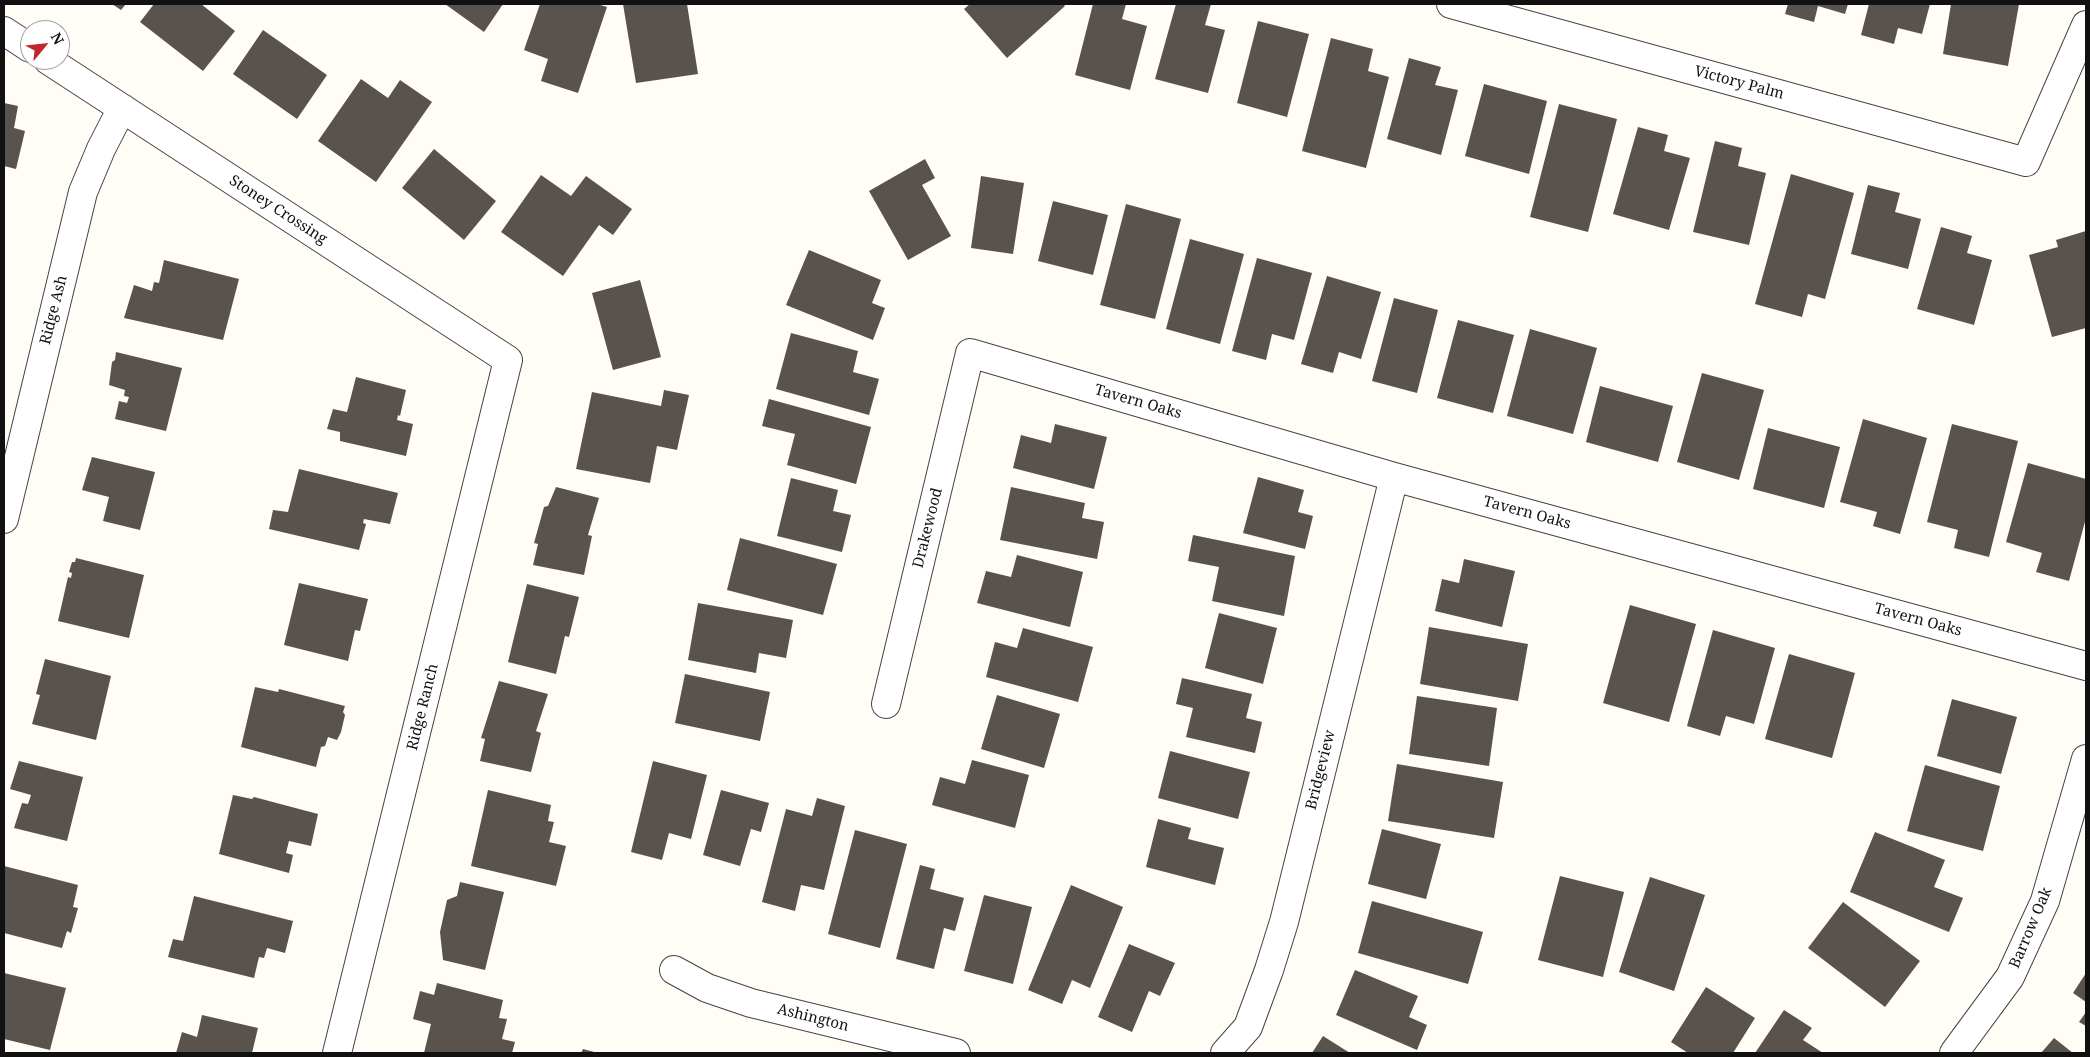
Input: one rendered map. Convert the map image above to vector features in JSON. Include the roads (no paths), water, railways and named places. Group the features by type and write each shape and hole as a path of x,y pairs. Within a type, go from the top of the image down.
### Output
{"street":[{"name":"Victory Palm","path":"1451,4 2026,162 2086,25"},
{"path":"4,31 20,41"},
{"name":"Stoney Crossing","path":"63,70 508,360"},
{"name":"Ridge Ash","path":"4,519 83,192 100,149 122,108"},
{"name":"Tavern Oaks","path":"970,353 1394,477 2086,666"},
{"name":"Drakewood","path":"886,704 970,353"},
{"name":"Ridge Ranch","path":"338,1053 508,360"},
{"name":"Bridgeview","path":"1225,1053 1248,1027 1284,922 1394,477"},
{"name":"Barrow Oak","path":"1954,1053 2010,977 2045,901 2086,759"},
{"name":"Ashington","path":"674,970 707,988 751,1003 956,1053"}]}
